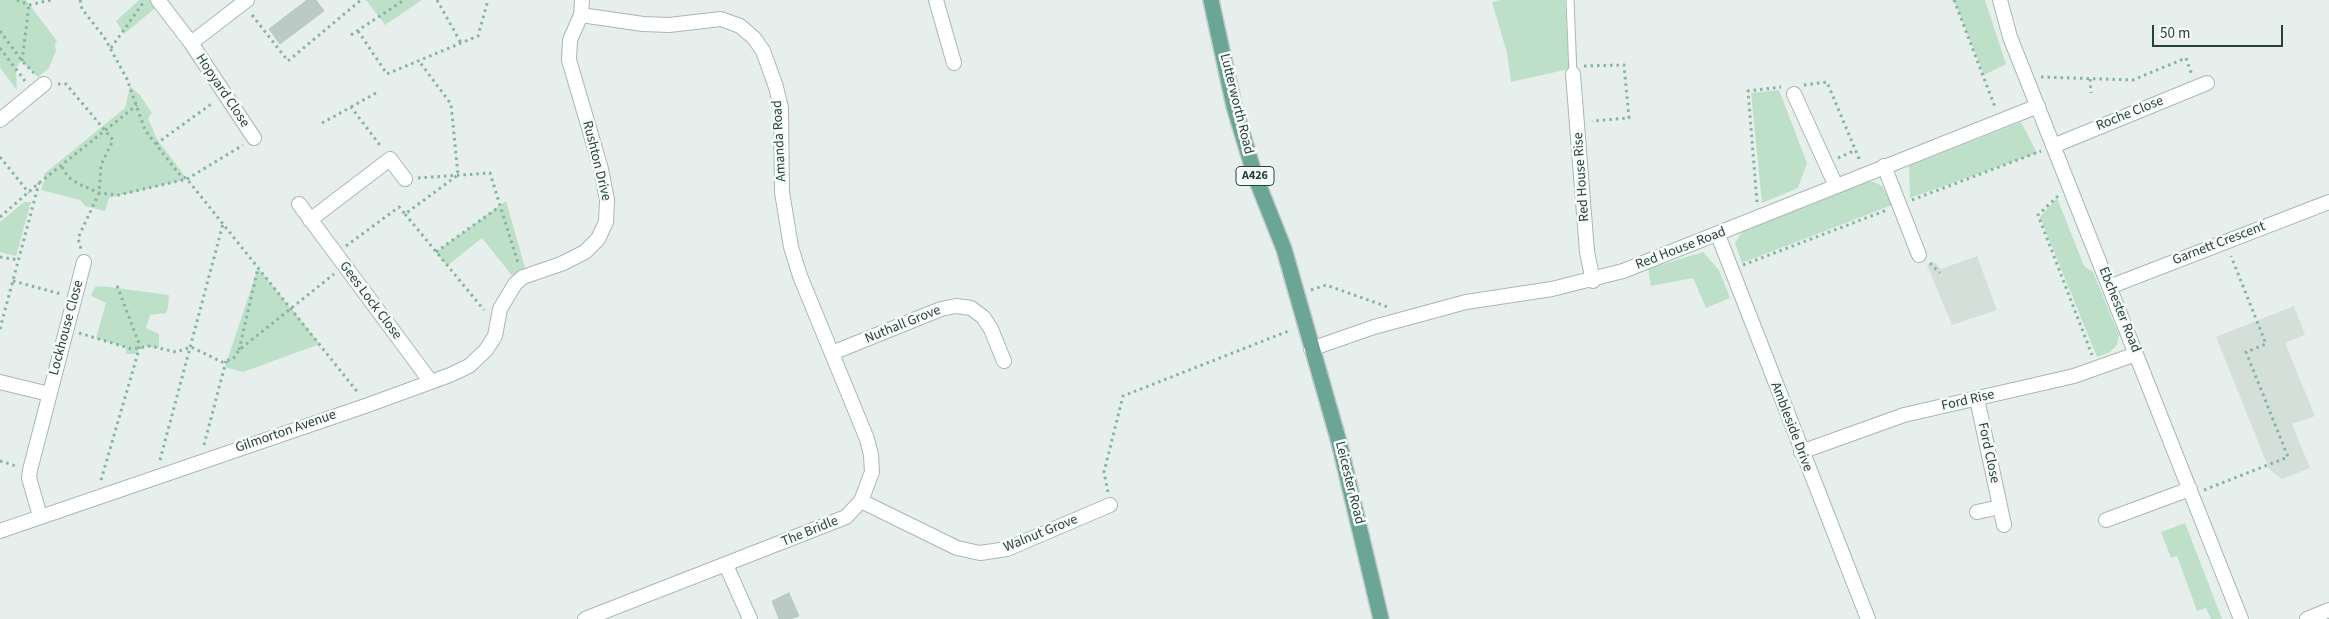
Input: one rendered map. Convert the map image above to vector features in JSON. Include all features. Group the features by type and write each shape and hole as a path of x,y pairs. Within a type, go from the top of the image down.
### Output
{"main road":[{"name":"Lutterworth Road","path":"1211,0 1234,106 1255,176 1284,248 1311,349"},
{"name":"Leicester Road","path":"1311,349 1339,442 1381,619"}],"street":[{"name":"Hopyard Close","path":"158,0 191,44 254,138"},
{"name":"Rushton Drive","path":"523,277 561,264 585,252 598,239 606,222 607,200 601,170 570,60 570,40 581,15 582,0"},
{"path":"936,0 954,63"},
{"name":"Ebchester Road","path":"2000,0 2010,37 2241,619"},
{"name":"Hopyard Close","path":"191,44 245,2"},
{"name":"Amanda Road","path":"581,15 644,24 669,25 721,19 740,26 754,38 763,51 776,87 781,108 784,216 800,276"},
{"name":"Red House Rise","path":"1573,70 1587,252 1593,280"},
{"name":"Roche Close","path":"2054,146 2202,85"},
{"path":"0,120 39,88"},
{"path":"1794,94 1836,186"},
{"name":"Red House Road","path":"1311,349 1396,321 1466,302 1593,280 1624,271 2038,106"},
{"path":"310,220 390,158 405,179"},
{"path":"1884,166 1919,256"},
{"name":"Garnett Crescent","path":"2109,286 2329,202"},
{"name":"Gees Lock Close","path":"299,204 430,382"},
{"name":"Ambleside Drive","path":"1718,235 1801,452 1868,619"},
{"name":"Lockhouse Close","path":"40,516 29,478 84,262"},
{"name":"The Bridle","path":"585,619 826,526 846,517 861,501 872,472 871,455 800,276"},
{"name":"Gilmorton Avenue","path":"0,531 368,405 469,366 486,350 495,336 500,309 507,293 523,277"},
{"name":"Nuthall Grove","path":"832,353 941,309 956,306 971,308 983,317 991,329 1004,362"},
{"name":"Ford Rise","path":"1801,452 1877,423 2097,369 2136,354"},
{"name":"Lockhouse Close","path":"0,382 50,394"},
{"name":"Ford Close","path":"1977,399 2004,525"},
{"path":"2106,520 2191,492"},
{"name":"Walnut Grove","path":"861,501 957,548 980,554 1007,549 1110,505"},
{"path":"1977,512 2000,507"},
{"path":"726,565 750,619"},
{"path":"2307,619 2329,610"}],"lane":[{"path":"1570,0 1573,70"}],"path":[{"path":"17,0 29,4 51,0"},
{"path":"80,0 82,8 111,48 127,79 145,130 179,174 187,179 368,405"},
{"path":"111,48 145,0"},
{"path":"245,2 288,61 361,0"},
{"path":"351,36 404,0"},
{"path":"437,0 461,43"},
{"path":"358,31 387,74 478,36 488,0"},
{"path":"1954,0 2000,121"},
{"path":"22,61 29,4"},
{"path":"0,31 39,88"},
{"path":"0,48 39,88"},
{"path":"2026,76 2133,80 2186,58 2202,85"},
{"path":"419,61 451,104 458,175"},
{"path":"1573,70 1624,65 1629,118 1577,122"},
{"path":"2090,79 2090,93"},
{"path":"39,88 66,84 104,131 114,140 101,166 99,193 78,238 84,262"},
{"path":"322,123 376,92"},
{"path":"156,144 224,94"},
{"path":"0,217 136,105"},
{"path":"351,107 390,158"},
{"path":"62,167 68,177 99,193 118,195 187,179 254,138"},
{"path":"0,157 29,193"},
{"path":"405,179 490,173 499,208 523,277"},
{"path":"405,214 458,175"},
{"path":"0,329 39,183"},
{"path":"2069,186 2038,215 2097,369"},
{"path":"335,254 399,207 497,325"},
{"path":"436,252 499,208"},
{"path":"155,477 192,347 223,224"},
{"path":"2191,492 2288,457 2246,352 2266,344 2225,241"},
{"path":"0,256 19,260"},
{"path":"67,329 132,349 140,346 150,346 176,352 192,347 222,362 233,359 239,350 344,266"},
{"path":"239,350 258,268"},
{"path":"13,281 76,298"},
{"path":"96,498 140,346 116,282"},
{"path":"1297,297 1326,285 1391,308 1396,321"},
{"path":"1110,505 1104,472 1123,396 1305,324"},
{"path":"200,461 226,360"}],"shaded area":[{"path":"1977,256 1997,310 1952,325 1927,265 1934,262 1941,269"},
{"path":"2294,306 2305,335 2285,343 2315,416 2292,424 2310,468 2282,479 2269,469 2216,337"}],"green space":[{"path":"0,0 26,0 57,41 55,44 56,51 49,68 38,77 21,61 16,69 17,90 0,68"},
{"path":"139,0 165,0 124,34 116,21"},
{"path":"366,0 422,0 385,25"},
{"path":"1500,0 1565,0 1569,69 1511,82 1507,53 1492,2"},
{"path":"1954,0 1985,0 2006,64 1984,75"},
{"path":"130,86 140,95 152,113 148,118 157,139 187,179 109,198 105,211 85,206 80,200 41,190 45,178 44,174 125,108"},
{"path":"1779,90 1807,163 1798,188 1762,203 1751,93"},
{"path":"2021,122 2037,153 1910,198 1909,166"},
{"path":"1866,182 1874,182 1882,186 1892,205 1742,263 1735,243 1744,229"},
{"path":"2057,198 2084,266 2093,272 2119,335 2117,345 2110,352 2097,357 2040,217"},
{"path":"506,201 526,271 514,278 482,238 447,266 436,252"},
{"path":"24,202 31,202 16,256 0,252 0,222"},
{"path":"1703,252 1719,270 1730,298 1706,308 1693,278 1651,286 1648,269"},
{"path":"258,268 320,344 243,372 225,367"},
{"path":"101,286 169,295 166,313 150,315 146,328 159,334 159,348 140,346 137,354 126,354 126,347 96,338 106,303 91,296 95,287"},
{"path":"2185,523 2222,619 2211,619 2206,608 2197,611 2177,556 2171,558 2161,532"}],"building":[{"path":"307,0 316,0 324,11 280,44 269,29"},
{"path":"789,593 799,616 790,619 779,619 772,601"}]}
